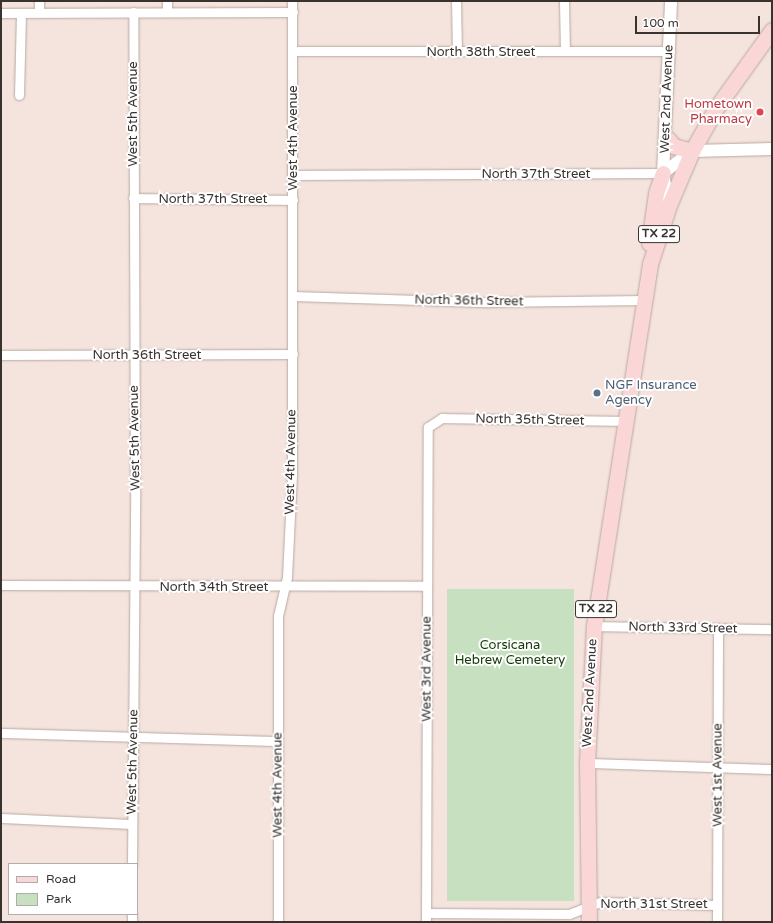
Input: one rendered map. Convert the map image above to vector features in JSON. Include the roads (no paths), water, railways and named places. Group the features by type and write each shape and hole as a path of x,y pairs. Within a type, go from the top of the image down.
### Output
{"main road":[{"name":"TX 22","path":"644,300 650,264 669,205 692,151 716,108 772,30"},
{"path":"667,138 674,146 692,151"},
{"path":"650,264 656,193 663,173"},
{"name":"West 2nd Avenue","path":"588,915 587,763 594,626 624,421 644,300"}],"street":[{"path":"39,1 39,12"},
{"path":"167,1 167,12"},
{"name":"West 4th Avenue","path":"278,922 278,616 285,587 292,474 292,1"},
{"path":"456,1 458,52"},
{"path":"564,1 565,52"},
{"name":"West 2nd Avenue","path":"669,205 663,173 667,138 671,1"},
{"path":"1,14 39,12 293,12"},
{"name":"West 5th Avenue","path":"132,863 135,588 133,12"},
{"path":"19,95 21,14"},
{"name":"North 38th Street","path":"293,51 670,51"},
{"path":"663,173 692,151 772,150"},
{"name":"North 37th Street","path":"293,175 663,173"},
{"name":"North 37th Street","path":"133,198 293,200"},
{"name":"North 36th Street","path":"293,296 488,302 644,300"},
{"name":"North 36th Street","path":"1,355 293,354"},
{"name":"North 35th Street","path":"437,419 624,421"},
{"name":"West 3rd Avenue","path":"426,918 427,439 428,427 437,419"},
{"name":"North 34th Street","path":"1,585 135,588 427,586"},
{"name":"North 33rd Street","path":"594,626 772,629"},
{"name":"West 1st Avenue","path":"717,922 719,767 718,628"},
{"path":"1,733 278,741"},
{"path":"587,763 772,769"},
{"path":"1,818 132,824"},
{"name":"North 31st Street","path":"426,918 570,914 588,915 601,902 717,905"}],"place":[{"name":"Hometown Pharmacy","path":"760,112"},
{"name":"NGF Insurance Agency","path":"597,393"}],"park label":[{"name":"Corsicana Hebrew Cemetery","path":"510,654"}]}
